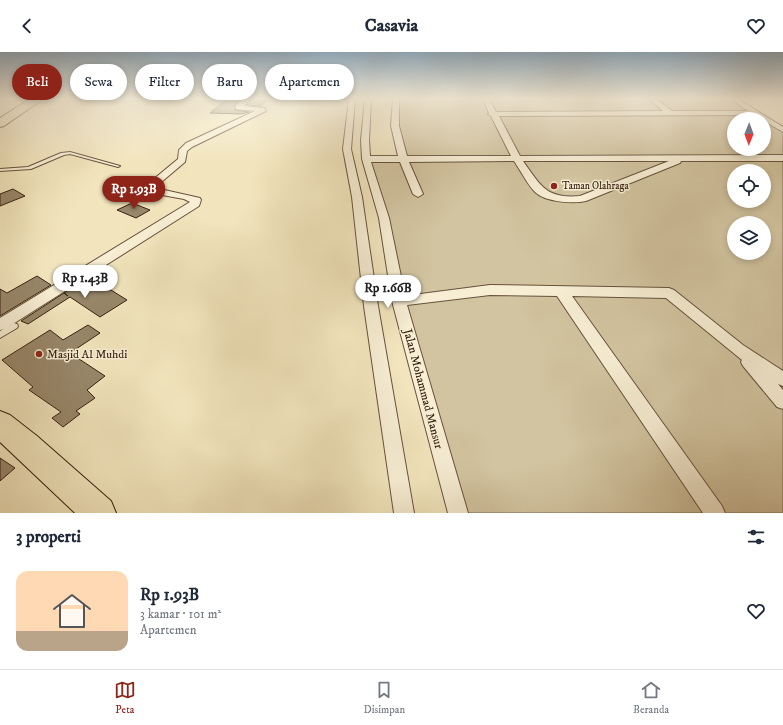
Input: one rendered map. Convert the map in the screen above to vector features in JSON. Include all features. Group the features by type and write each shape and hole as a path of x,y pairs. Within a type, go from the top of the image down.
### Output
{"main road":[{"path":"0,424 99,513"}],"street":[{"path":"0,326 195,204 196,200 186,196 155,191 154,183 182,160 183,150 189,145 242,121"},
{"path":"349,121 347,148 357,197 371,306 404,513"},
{"name":"Jalan Mohammad Mansur","path":"366,121 365,140 366,159 384,218 399,301 458,513"},
{"path":"395,121 394,132 403,159 418,194"},
{"path":"496,121 517,159 540,191 553,197 570,200 582,199 684,158"},
{"path":"771,123 783,130"},
{"path":"366,159 783,158"},
{"path":"399,301 411,301 475,290 502,289 669,293 738,349 783,379"},
{"path":"561,291 715,513"},
{"path":"738,349 783,402"}],"lane":[{"path":"0,170 29,168 63,154 70,153 118,166"},
{"path":"0,335 14,326"}],"shaded area":[{"path":"394,121 727,121 727,156 771,156 771,122 783,129 783,513 455,513 366,159 403,159"}],"building":[{"path":"13,189 25,196 0,206 0,194"},
{"path":"132,203 150,210 136,218 117,210"},
{"path":"37,276 51,285 0,316 0,289 7,293"},
{"path":"90,277 127,300 100,317 70,297 28,324 21,321"},
{"path":"88,325 100,333 70,353 105,376 87,390 95,398 76,411 80,414 63,427 52,418 61,412 29,390 33,387 2,360 50,330 63,340"},
{"path":"0,458 15,468 0,481"}],"place":[{"name":"Taman Olahraga","path":"554,186"},
{"name":"Masjid Al Muhdi","path":"39,354"}]}
